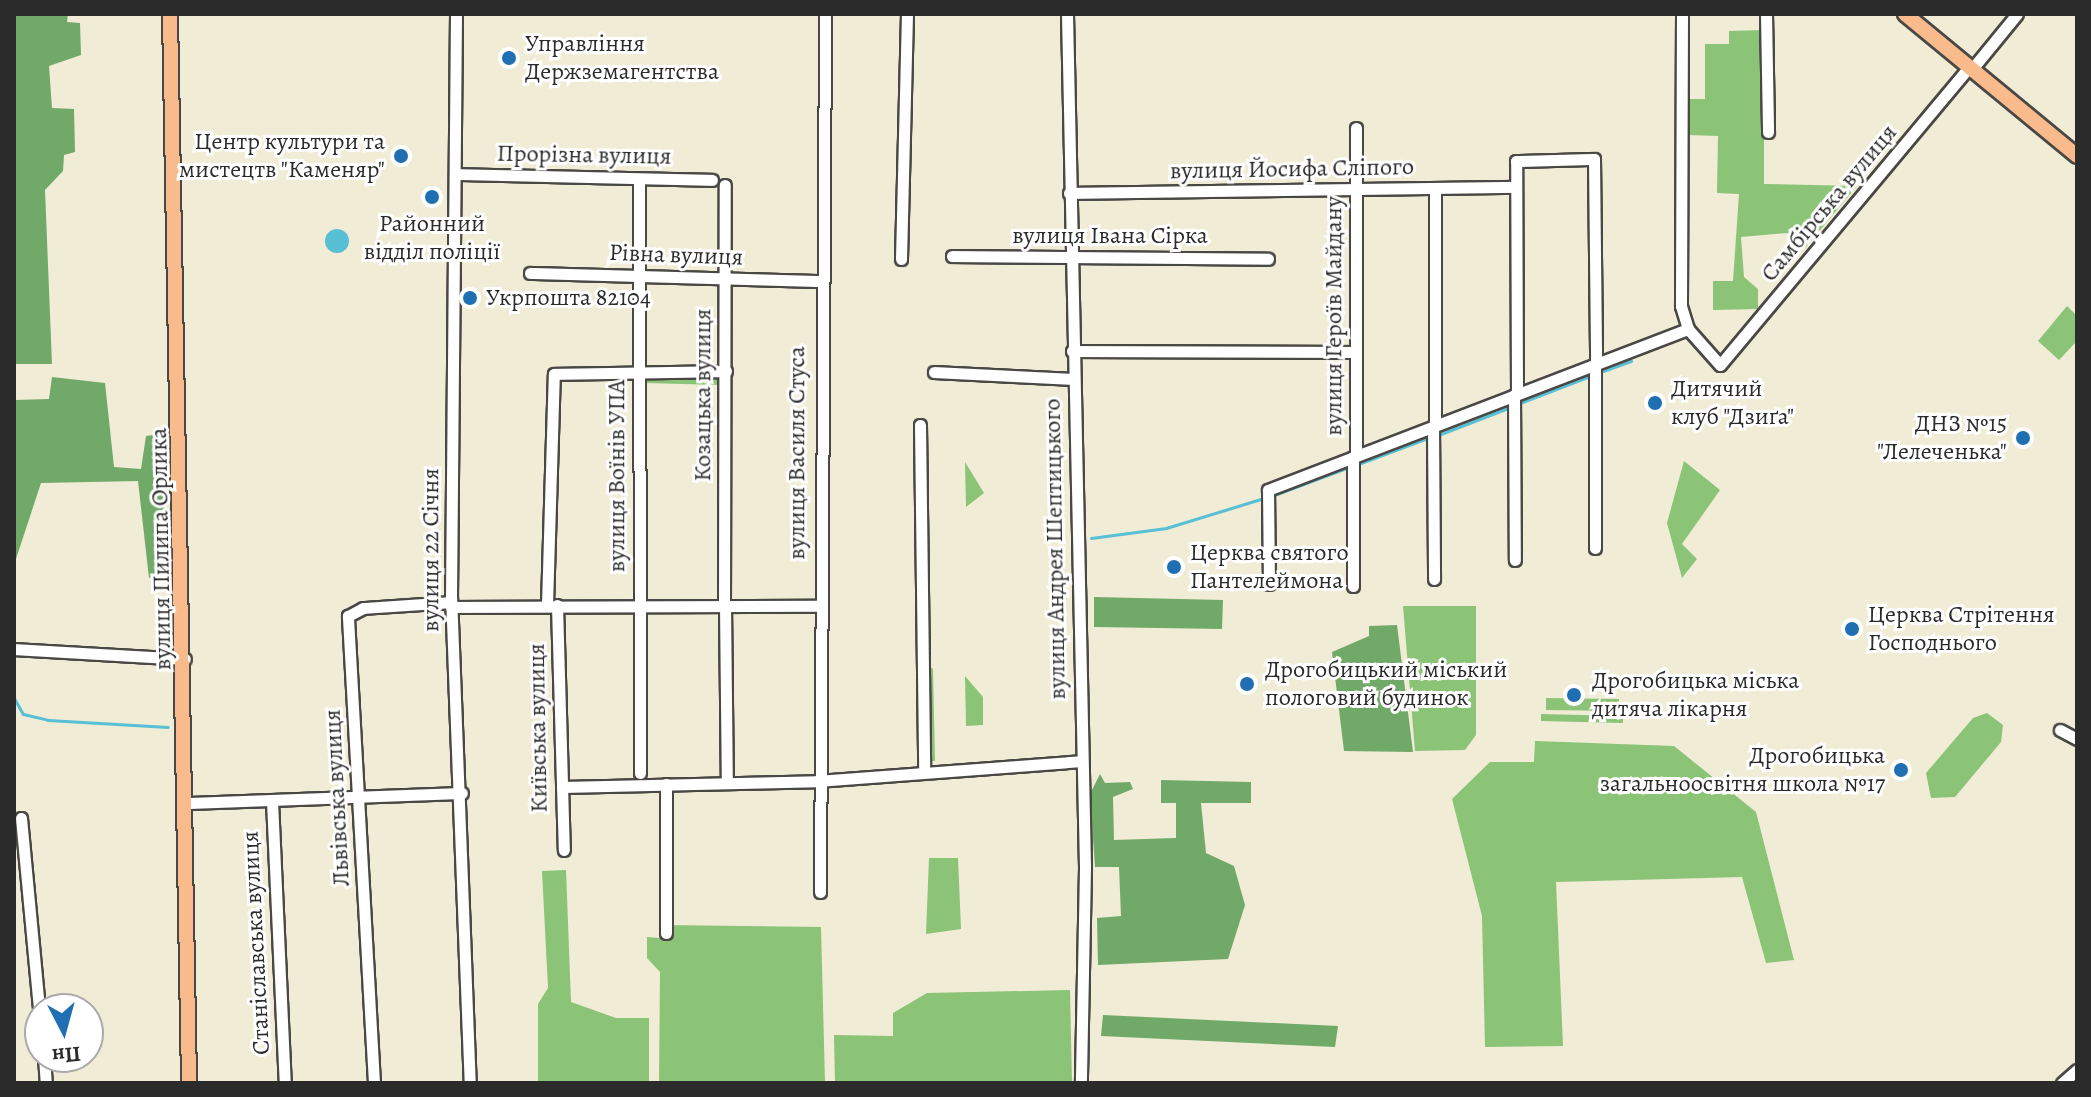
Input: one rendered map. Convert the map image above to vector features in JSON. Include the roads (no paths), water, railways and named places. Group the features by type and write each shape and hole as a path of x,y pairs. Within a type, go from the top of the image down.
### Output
{"main road":[{"name":"вулиця Пилипа Орлика","path":"170,14 188,803 189,1083"},
{"path":"1905,14 2077,156"}],"street":[{"name":"вулиця Василя Стуса","path":"820,892 817,781 825,14"},
{"path":"901,259 907,14"},
{"name":"вулиця Андрея Шептицького","path":"1067,14 1081,761 1081,1083"},
{"path":"1269,584 1268,490 1688,329 1680,288 1682,14"},
{"path":"1766,14 1768,132"},
{"name":"Самбірська вулиця","path":"1688,329 1720,365 2017,14"},
{"name":"вулиця 22 Січня","path":"456,15 451,604 462,793 470,1083"},
{"name":"вулиця Героїв Майдану","path":"1353,586 1356,128"},
{"path":"1515,560 1516,161 1594,159 1595,548"},
{"name":"Прорізна вулиця","path":"455,174 712,180"},
{"name":"вулиця Воїнів УПА","path":"639,179 640,773"},
{"name":"Козацька вулиця","path":"725,185 727,783"},
{"name":"вулиця Йосифа Сліпого","path":"1069,193 1355,192 1516,187"},
{"path":"1434,579 1435,188"},
{"name":"вулиця Івана Сірка","path":"952,256 1268,259"},
{"name":"Рівна вулиця","path":"530,273 820,281"},
{"path":"1072,351 1355,352"},
{"path":"638,371 726,371"},
{"name":"Київська вулиця","path":"564,850 552,605 554,374 638,371"},
{"path":"934,372 1073,379"},
{"path":"920,425 924,768"},
{"path":"451,604 818,606"},
{"name":"Львівська вулиця","path":"374,1083 348,616 363,608 451,604"},
{"path":"14,649 185,659"},
{"path":"2060,730 2077,739"},
{"path":"562,787 817,781 924,768 1081,761"},
{"path":"666,784 666,933"},
{"path":"188,803 462,793"},
{"name":"Станіславська вулиця","path":"272,801 285,1083"},
{"path":"21,818 38,993"},
{"path":"2062,1083 2077,1070"}],"water":[{"path":"337,229 348,236 349,241 342,252 337,253 326,246 325,241 332,230"}],"waterway":[{"path":"1603,371 1631,361"},
{"path":"1520,403 1590,376"},
{"path":"1438,435 1508,408"},
{"path":"1358,464 1428,438"},
{"path":"1274,495 1344,469"},
{"path":"1091,538 1166,528 1261,499"},
{"path":"14,698 23,714 48,720 168,727"}],"place":[{"name":"Управління Держземагентства","path":"509,58"},
{"name":"Центр культури та мистецтв \"Каменяр\"","path":"401,156"},
{"name":"Районний відділ поліції","path":"432,197"},
{"name":"Укрпошта 82104","path":"470,298"},
{"name":"Дитячий клуб \"Дзиґа\"","path":"1655,403"},
{"name":"ДНЗ №15 \"Лелеченька\"","path":"2023,438"},
{"name":"Церква святого Пантелеймона","path":"1174,567"},
{"name":"Церква Стрітення Господнього","path":"1852,629"},
{"name":"Дрогобицький міський пологовий будинок","path":"1247,684"},
{"name":"Дрогобицька міська дитяча лікарня","path":"1574,695"},
{"name":"Дрогобицька загальноосвітня школа №17","path":"1901,770"}]}
